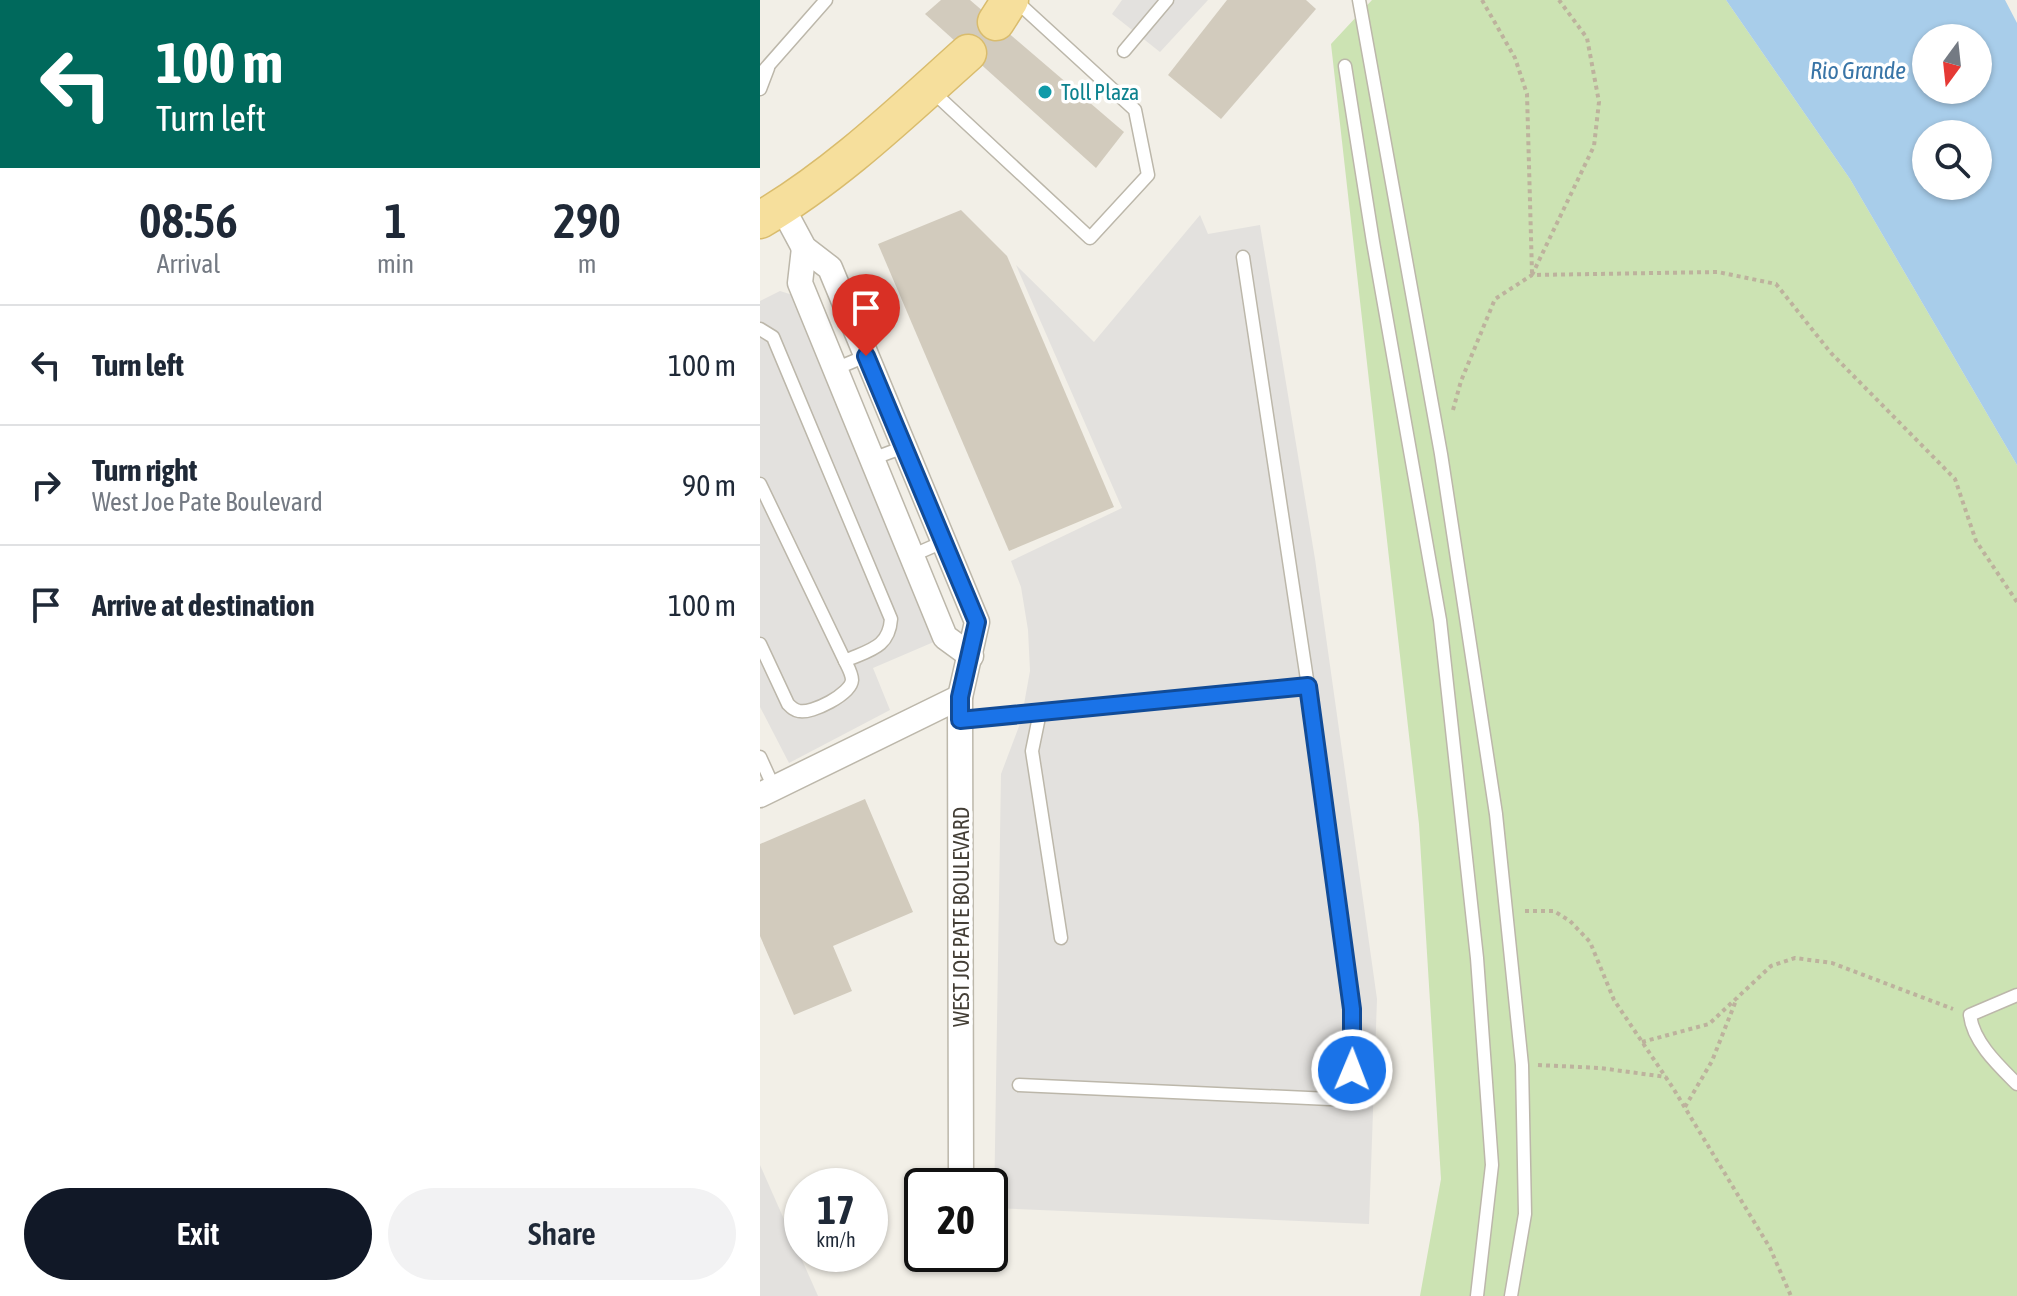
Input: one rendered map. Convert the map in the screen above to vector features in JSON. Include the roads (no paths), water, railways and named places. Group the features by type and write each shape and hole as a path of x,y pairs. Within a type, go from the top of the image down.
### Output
{"main road":[{"path":"771,214 868,142 968,53"}],"street":[{"name":"WEST JOE PATE BOULEVARD","path":"771,214 804,248 830,268 977,622 960,708 961,1168"},
{"path":"804,248 800,283 911,556 945,637 971,656"},
{"path":"767,792 960,708"}],"lane":[{"path":"760,89 764,70 826,0"},
{"path":"1124,51 1167,0"},
{"path":"1359,0 1441,454 1496,814 1522,1065 1525,1214 1511,1296"},
{"path":"929,88 1090,238 1148,175 1135,110 1007,7"},
{"path":"1345,66 1375,257 1440,620 1477,958 1492,1165 1477,1296"},
{"path":"1019,1085 1352,1100 1352,1009 1308,686 1243,257"},
{"path":"760,329 773,337 891,619 890,632 884,643 845,661"},
{"path":"835,369 866,356"},
{"path":"872,459 904,447"},
{"path":"760,484 845,661 852,677 850,688 807,712 796,711 788,704 760,644"},
{"path":"911,556 943,542"},
{"path":"960,708 1040,712 1308,686"},
{"path":"1040,712 1032,751 1061,938"},
{"path":"760,757 767,792"},
{"path":"2017,995 1970,1015 1971,1025 1993,1060 2017,1084"}],"water":[{"name":"Rio Grande","path":"1726,0 2005,0 2017,23 2017,465 1850,179"}],"place":[{"name":"Toll Plaza","path":"1045,92"}]}
